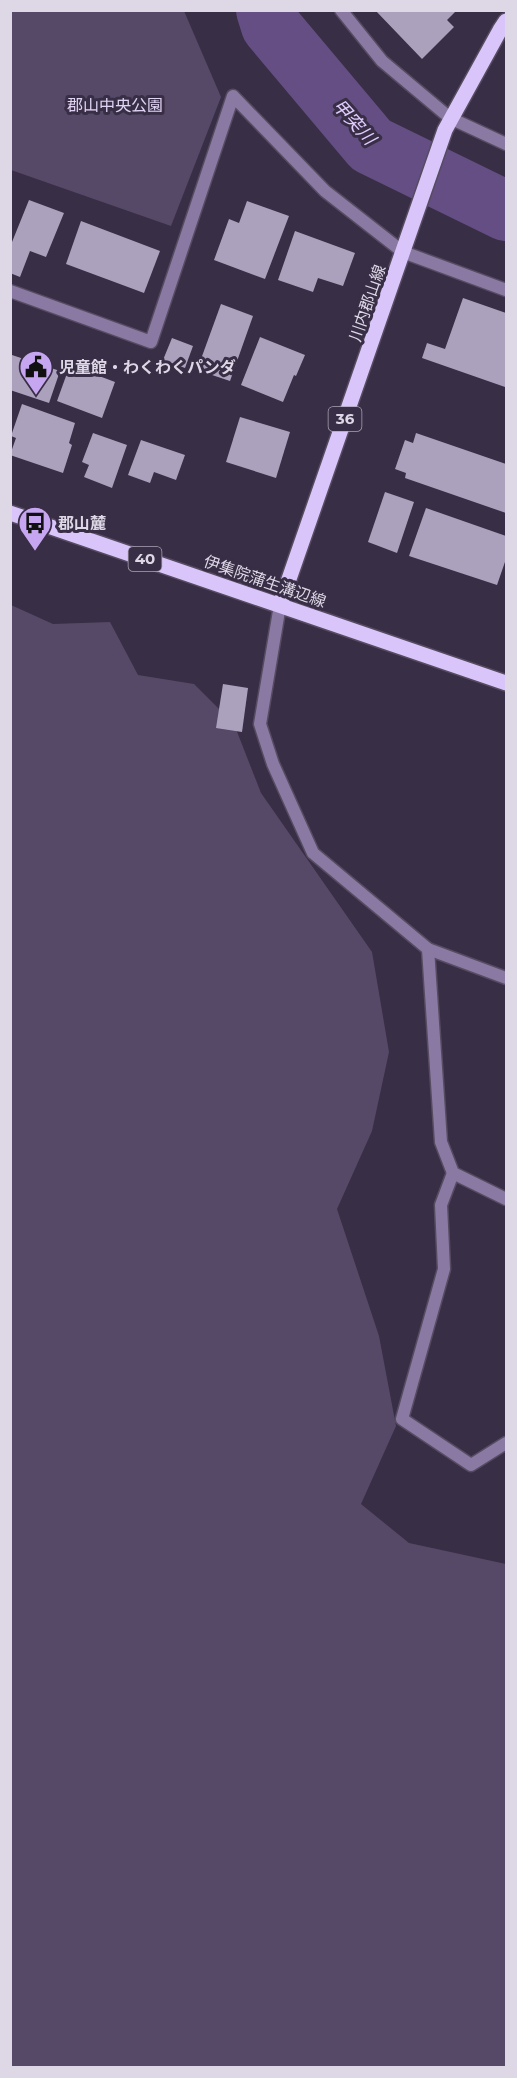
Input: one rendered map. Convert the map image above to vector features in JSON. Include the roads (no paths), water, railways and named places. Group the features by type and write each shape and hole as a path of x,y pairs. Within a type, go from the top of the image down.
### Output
{"main road":[{"name":"川内郡山線","path":"280,605 447,124 507,21"},
{"name":"伊集院蒲生溝辺線","path":"10,513 507,683"}],"street":[{"path":"341,10 382,61 447,124 507,144"},
{"path":"10,291 151,342 233,96 325,191 403,252 507,290"},
{"path":"280,605 260,724 273,764 313,853 428,949 507,978"},
{"path":"428,949 441,1142 453,1173 441,1205 444,1269 402,1419 471,1465 507,1443"},
{"path":"453,1173 507,1199"}],"waterway":[{"name":"甲突川","path":"266,10 271,26 371,145 506,211"}],"place":[{"name":"児童館・わくわくパンダ","path":"36,396"},
{"name":"郡山麓","path":"35,552"}],"park label":[{"name":"郡山中央公園","path":"115,105"}]}
